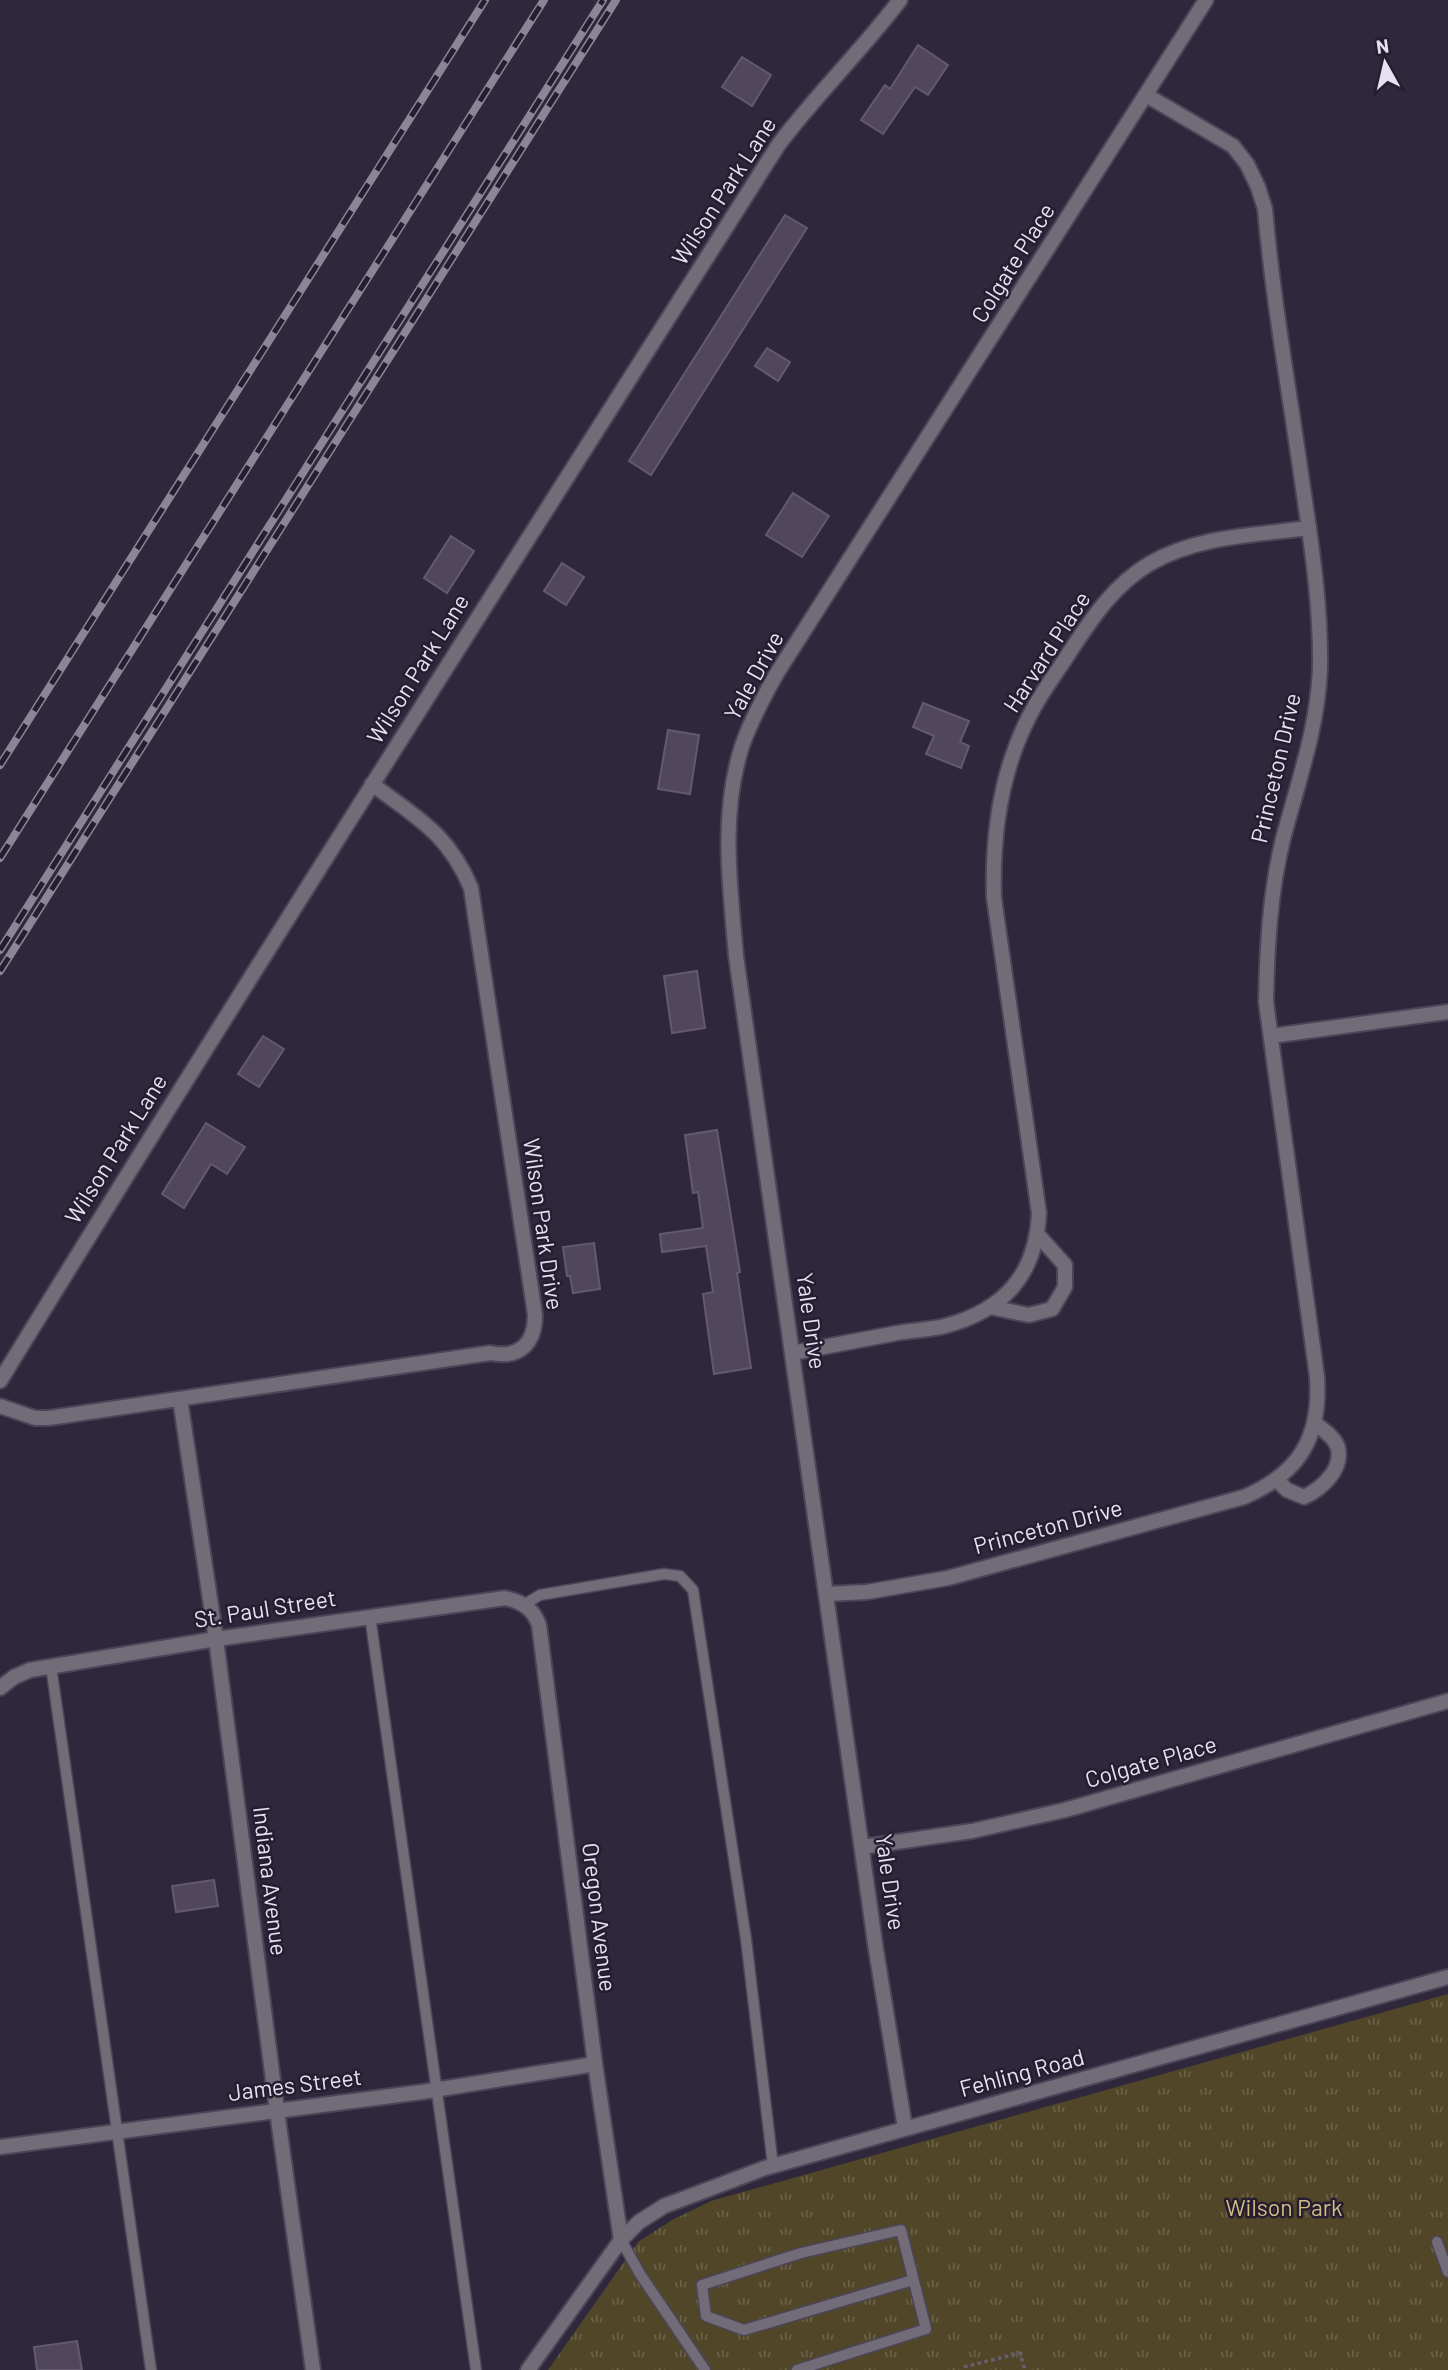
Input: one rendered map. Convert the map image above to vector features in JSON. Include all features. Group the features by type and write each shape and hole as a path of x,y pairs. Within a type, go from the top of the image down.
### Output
{"street":[{"name":"Wilson Park Lane","path":"0,1381 372,784 779,144 809,105 866,44 901,0"},
{"name":"Colgate Place","path":"858,548 1206,0"},
{"name":"Princeton Drive","path":"826,1594 879,1591 948,1578 1244,1497 1277,1480 1295,1463 1306,1446 1315,1423 1319,1402 1317,1377 1266,1002 1267,948 1273,894 1283,840 1306,761 1315,714 1320,671 1318,593 1265,209 1258,187 1247,164 1233,146 1146,95"},
{"name":"Harvard Place","path":"792,1353 943,1326 990,1307 1009,1292 1023,1275 1038,1235 1039,1213 994,898 993,857 996,823 1014,750 1031,712 1093,616 1124,582 1149,564 1206,542 1309,528"},
{"name":"Yale Drive","path":"858,548 759,705 742,746 732,789 727,863 736,956 862,1847 905,2128"},
{"name":"Wilson Park Drive","path":"0,1406 35,1418 49,1418 490,1353 502,1356 523,1348 531,1338 535,1328 535,1315 471,888 449,847 433,830 372,784"},
{"path":"1271,1036 1448,1012"},
{"path":"990,1307 1029,1315 1052,1309 1065,1287 1065,1265 1038,1235"},
{"name":"Indiana Avenue","path":"180,1399 216,1639 313,2370"},
{"path":"1277,1480 1287,1490 1304,1496 1319,1490 1337,1466 1338,1448 1330,1435 1315,1423"},
{"name":"St. Paul Street","path":"0,1688 13,1677 30,1670 216,1639 505,1598 525,1604"},
{"name":"Oregon Avenue","path":"525,1604 539,1625 595,2064 621,2240"},
{"name":"Colgate Place","path":"862,1847 972,1831 1065,1810 1448,1701"},
{"name":"Fehling Road","path":"528,2370 621,2240 639,2222 664,2206 689,2195 773,2166 905,2128 1448,1977"},
{"name":"James Street","path":"0,2147 437,2089 595,2064"}],"lane":[{"path":"525,1604 540,1595 664,1574 680,1576 693,1590 746,1939 773,2166"},
{"path":"370,1616 476,2370"},
{"path":"51,1666 151,2370"},
{"path":"797,2370 926,2329 914,2280 901,2230 801,2253 702,2285 706,2316 744,2330 914,2280"},
{"path":"621,2240 640,2274 705,2370"},
{"path":"1437,2242 1448,2272"}],"path":[{"path":"964,2367 1020,2353 1025,2370"}],"green space":[{"name":"Wilson Park","path":"1448,1994 1448,2370 548,2370 638,2242 672,2220 711,2201"}],"building":[{"path":"918,45 948,65 928,95 915,87 883,134 861,120 885,85 890,89"},
{"path":"742,57 771,75 752,106 722,87"},
{"path":"785,215 807,228 651,475 629,461"},
{"path":"767,348 790,362 778,381 755,366"},
{"path":"793,493 829,516 802,557 766,535"},
{"path":"451,536 474,551 447,593 424,578"},
{"path":"562,563 584,577 566,605 544,591"},
{"path":"923,703 969,721 960,742 969,746 961,768 926,754 934,736 913,727"},
{"path":"668,730 699,735 690,794 658,789"},
{"path":"697,971 705,1028 672,1033 664,976"},
{"path":"263,1036 284,1049 259,1087 238,1074"},
{"path":"206,1123 245,1147 227,1174 211,1164 184,1208 162,1194"},
{"path":"717,1130 740,1272 737,1273 751,1368 714,1374 703,1294 713,1292 706,1246 662,1252 660,1234 703,1228 698,1192 693,1193 685,1135"},
{"path":"594,1243 600,1289 573,1293 570,1276 567,1276 563,1247"},
{"path":"214,1880 218,1906 176,1912 172,1886"},
{"path":"77,2341 82,2370 37,2370 34,2347"}],"railway":[{"path":"0,765 485,0"},
{"path":"0,858 544,0"},
{"path":"0,950 603,0"},
{"path":"0,971 616,0"}]}
